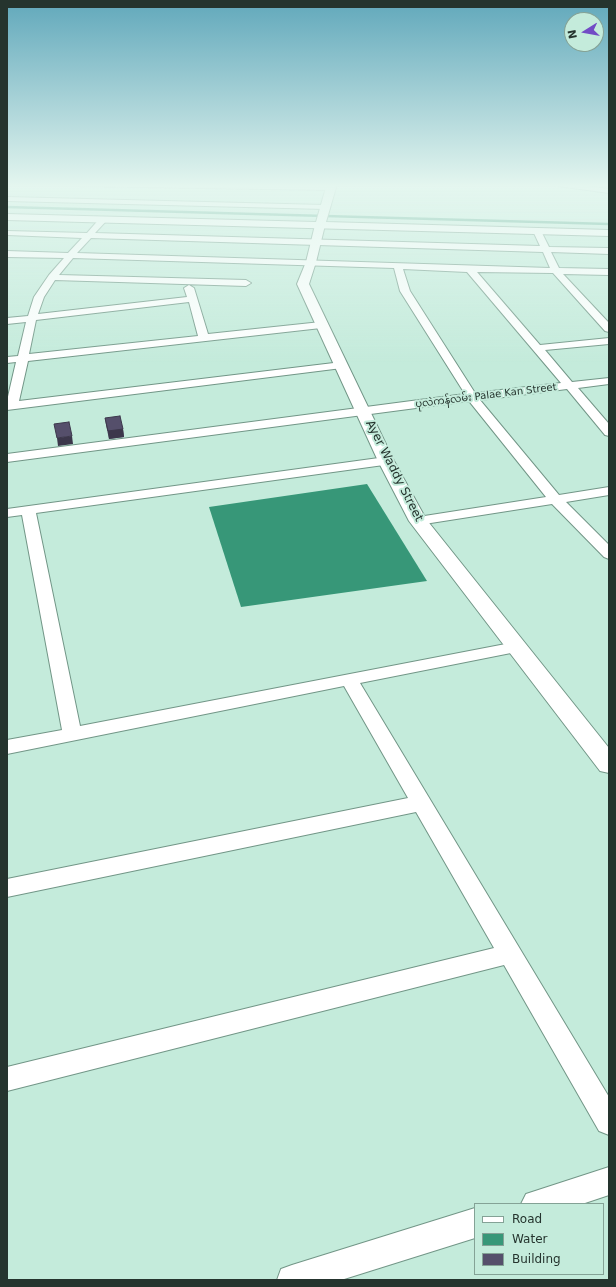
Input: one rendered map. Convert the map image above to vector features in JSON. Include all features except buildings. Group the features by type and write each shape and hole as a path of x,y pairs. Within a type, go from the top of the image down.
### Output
{"street":[{"path":"81,244 52,277 39,297 32,318 10,406 342,366"},
{"name":"Ayer Waddy Street","path":"315,244 303,284 386,461 418,521 609,765"},
{"path":"392,244 609,251"},
{"path":"500,247 504,244"},
{"path":"544,244 556,271 609,329"},
{"path":"226,260 234,249"},
{"path":"7,254 609,272"},
{"path":"398,266 405,291 472,397 555,499 609,554"},
{"path":"470,269 608,430"},
{"path":"52,277 246,283"},
{"path":"187,281 204,337"},
{"path":"7,321 193,299"},
{"path":"7,360 321,325"},
{"path":"538,348 609,341"},
{"name":"ပုလဲကန်လမ်း Palae Kan Street","path":"7,458 472,397 609,381"},
{"path":"7,513 386,461"},
{"path":"418,521 609,491"},
{"path":"28,510 72,734"},
{"path":"7,747 516,647"},
{"path":"349,680 609,1122"},
{"path":"7,888 422,803"},
{"path":"7,1079 510,954"},
{"path":"539,1203 609,1181"},
{"path":"292,1280 474,1223"}],"water":[{"path":"367,484 427,581 241,607 209,507"}]}
